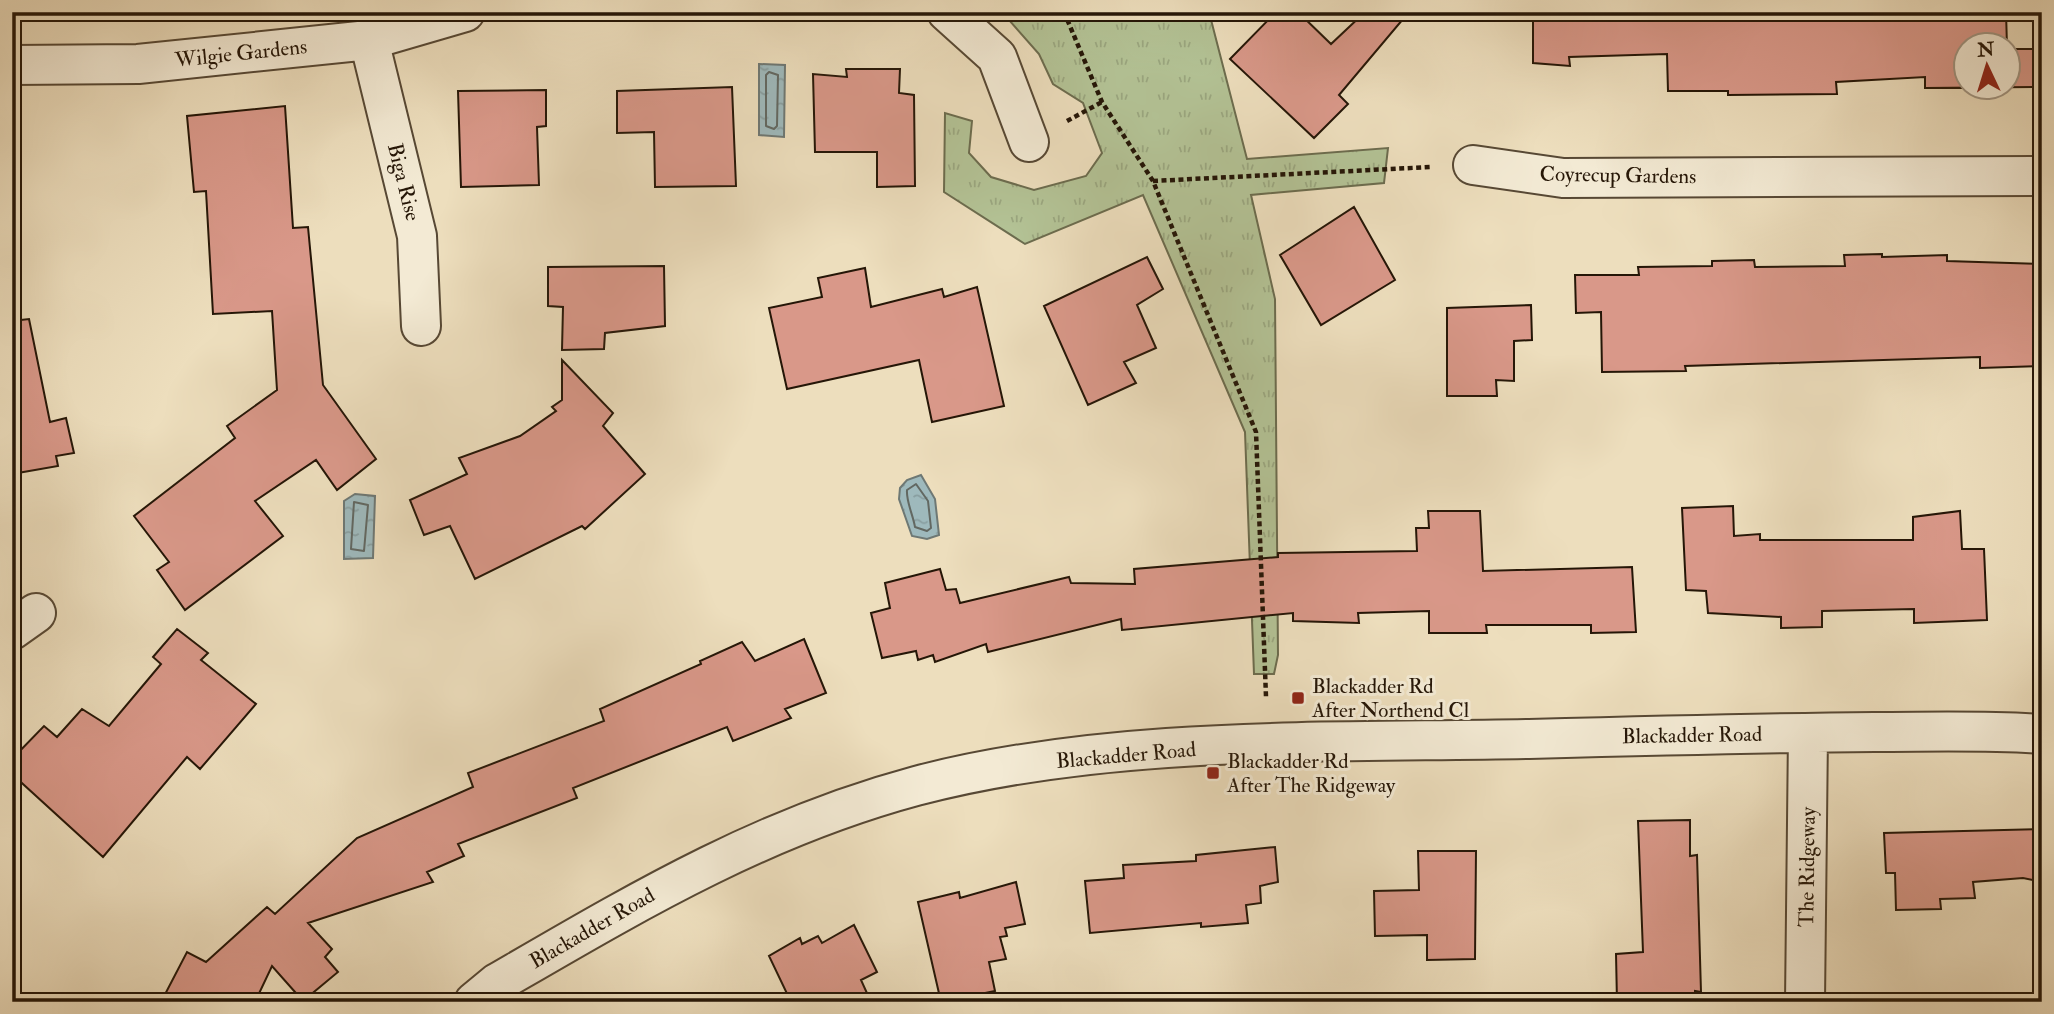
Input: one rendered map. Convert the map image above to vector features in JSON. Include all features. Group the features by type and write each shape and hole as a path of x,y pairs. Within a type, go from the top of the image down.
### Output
{"street":[{"name":"Wilgie Gardens","path":"12,65 138,64 369,40 465,12"},
{"path":"947,12 997,57 1029,142"},
{"name":"Biga Rise","path":"369,40 417,236 421,326"},
{"name":"Coyrecup Gardens","path":"1473,165 1563,178 2042,176"},
{"name":"Blackadder Road","path":"474,1002 497,983 693,871 800,823 917,786 1038,762 1165,749 1808,733 2042,734"},
{"name":"The Ridgeway","path":"1805,1002 1808,733"}],"path":[{"path":"1064,12 1102,102 1153,181 1256,432 1265,697"},
{"path":"1153,181 1473,165"}],"green space":[{"path":"1002,12 1209,12 1247,159 1388,148 1384,183 1251,195 1275,299 1278,655 1274,674 1254,674 1245,432 1143,195 1025,244 944,192 945,113 972,121 969,153 991,177 1034,190 1086,176 1102,153 1083,103 1053,84 1039,54"}],"water":[{"path":"759,64 785,65 784,137 759,135"},
{"path":"921,475 935,499 939,535 927,539 912,536 899,499 900,488 907,480"},
{"path":"355,494 375,496 373,558 344,559 344,501"}],"building":[{"path":"1276,12 1298,12 1331,44 1365,12 1409,12 1339,95 1348,104 1314,138 1230,59"},
{"path":"1533,12 1604,12 1604,16 1693,12 2006,12 2007,32 1952,32 1952,88 1925,88 1925,77 1836,82 1837,94 1728,95 1728,91 1668,91 1667,54 1569,57 1570,66 1533,63"},
{"path":"2022,49 2039,49 2042,87 2022,87"},
{"path":"846,69 900,69 899,93 914,95 915,186 877,187 877,152 815,152 813,74 847,77"},
{"path":"732,87 736,186 655,187 654,132 617,133 617,91"},
{"path":"546,90 546,126 537,127 539,185 461,187 458,91"},
{"path":"285,106 293,228 308,227 323,385 376,459 337,490 316,460 255,501 283,536 185,610 157,570 169,562 134,516 235,438 227,426 277,390 272,311 213,314 206,191 194,192 187,116"},
{"path":"1354,207 1395,280 1321,325 1280,255"},
{"path":"1882,254 1882,257 1947,255 1947,261 2042,264 2042,366 1980,368 1980,357 1685,366 1686,371 1602,372 1601,312 1576,313 1575,275 1639,275 1638,267 1712,266 1712,261 1754,260 1755,267 1845,266 1844,255"},
{"path":"1147,257 1163,289 1137,305 1156,348 1124,362 1136,383 1088,405 1044,306"},
{"path":"664,266 665,326 605,333 604,349 562,350 563,307 548,306 548,267"},
{"path":"865,268 871,307 942,289 944,297 977,287 1004,406 932,422 919,360 787,389 769,308 822,297 818,278"},
{"path":"1531,305 1532,340 1514,341 1514,381 1496,380 1497,396 1447,396 1447,308"},
{"path":"29,319 50,422 66,418 74,453 56,456 58,466 12,474 12,321"},
{"path":"562,360 613,413 603,426 645,474 585,529 582,526 475,579 450,526 424,535 410,500 467,474 459,458 520,436 556,411 552,407 562,400"},
{"path":"1733,506 1734,536 1760,534 1760,540 1913,540 1913,517 1960,511 1962,549 1984,549 1987,620 1914,623 1914,609 1822,611 1822,627 1781,628 1781,617 1708,613 1706,591 1686,590 1682,508"},
{"path":"1428,511 1480,511 1483,571 1632,567 1636,632 1591,633 1591,625 1486,625 1487,633 1429,633 1429,611 1358,613 1359,623 1293,621 1293,613 1122,630 1121,619 988,652 986,644 935,662 933,655 918,660 916,651 882,658 871,613 890,608 885,583 940,569 946,590 956,589 960,603 1069,577 1071,583 1135,584 1134,569 1278,557 1278,553 1417,551 1416,528 1429,528"},
{"path":"177,629 208,653 201,660 256,704 200,769 187,757 103,857 12,774 12,759 44,726 57,737 82,709 109,726 161,664 153,657"},
{"path":"804,639 826,693 785,709 791,718 733,741 727,727 573,788 577,798 458,844 464,856 427,872 433,882 308,923 332,949 325,957 338,972 303,1001 272,966 255,1002 161,1002 187,952 206,962 267,907 275,914 357,838 473,787 468,773 604,721 600,709 701,664 700,661 742,642 755,661"},
{"path":"1690,820 1690,856 1697,855 1701,992 1695,991 1695,1002 1617,1002 1616,954 1643,952 1638,821"},
{"path":"2042,829 2042,882 2023,878 1973,882 1975,898 1940,899 1941,909 1896,910 1895,873 1886,873 1884,833"},
{"path":"1275,847 1278,882 1260,886 1261,903 1246,905 1248,923 1201,927 1201,923 1090,933 1085,881 1124,878 1123,865 1196,861 1196,855"},
{"path":"1418,851 1476,851 1475,959 1427,960 1427,935 1375,936 1374,891 1419,890"},
{"path":"1016,882 1025,924 1005,928 1007,936 1000,937 1006,959 989,962 995,991 941,1002 918,902 959,892 960,898"},
{"path":"854,925 877,972 861,980 871,1002 791,1002 769,956 800,938 802,944 818,936 822,943"}],"place":[{"name":"Blackadder Rd After Northend Cl","path":"1298,698"},
{"name":"Blackadder Rd After The Ridgeway","path":"1213,773"}]}
